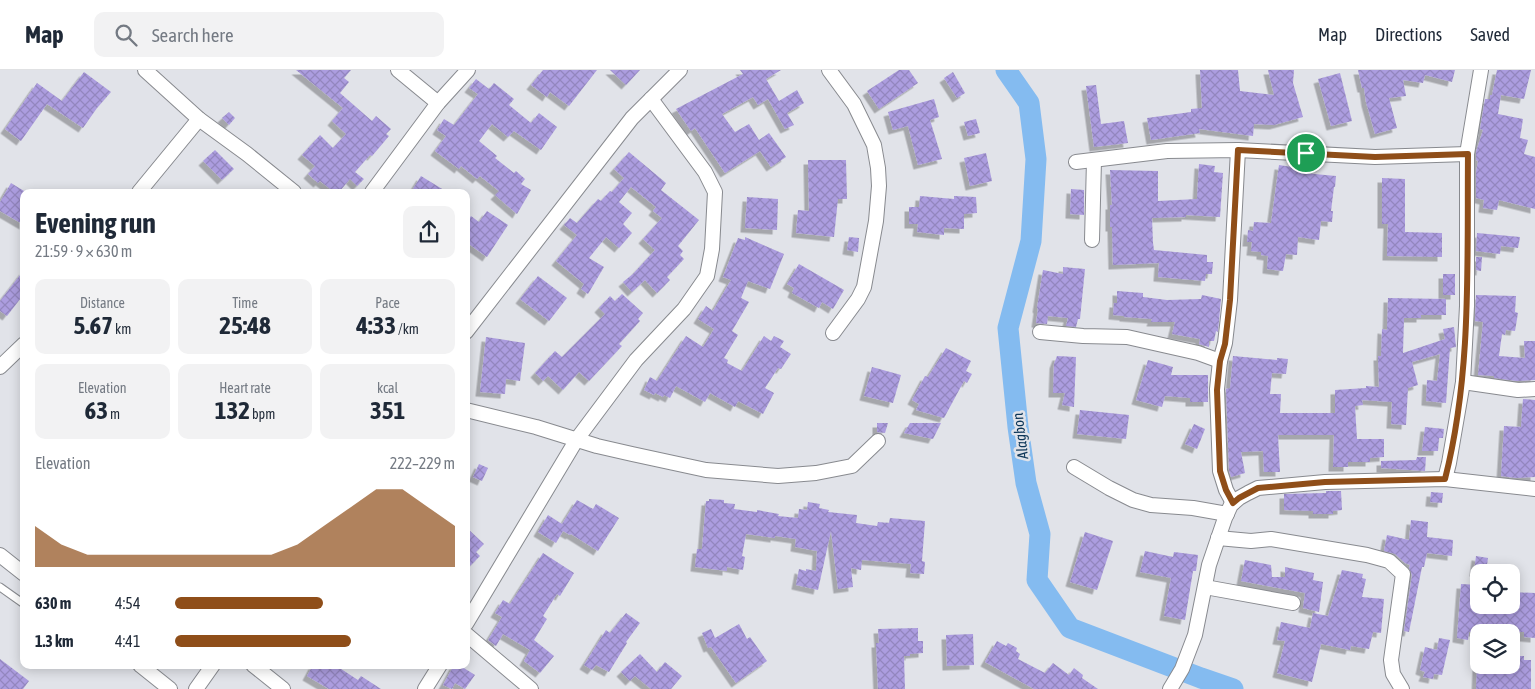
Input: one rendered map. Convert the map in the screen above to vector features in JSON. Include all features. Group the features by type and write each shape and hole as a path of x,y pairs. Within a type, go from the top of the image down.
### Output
{"street":[{"path":"145,70 199,119 290,189"},
{"path":"398,70 438,103"},
{"path":"374,189 438,103 468,70"},
{"path":"470,327 632,118 680,70"},
{"path":"829,70 854,104 874,145 879,186 876,221 864,287 858,299 833,333"},
{"path":"1445,479 1463,382 1467,306 1468,154 1481,70"},
{"path":"470,617 577,439 636,360 684,309 707,276 712,249 715,192 705,172 651,99"},
{"path":"142,189 199,119"},
{"path":"1076,162 1167,150 1238,150 1375,157 1468,154"},
{"path":"1230,508 1220,471 1217,390 1230,300 1238,150"},
{"path":"1092,240 1094,160"},
{"path":"1040,332 1083,336 1127,337 1198,353 1220,361"},
{"path":"0,367 20,348"},
{"path":"1463,382 1518,390 1535,389"},
{"path":"470,411 536,427 597,446 706,470 778,476 816,473 852,466 878,441"},
{"path":"1074,466 1109,488 1133,500 1151,505 1230,508"},
{"path":"1170,689 1182,669 1195,635 1209,565 1218,538 1230,508 1239,498 1258,488 1325,482 1445,479 1535,489"},
{"path":"1218,538 1251,541 1271,539 1368,555 1389,561 1403,574 1391,660 1393,674 1402,689"},
{"path":"1,559 20,571"},
{"path":"1205,587 1294,603"},
{"path":"470,637 532,689"},
{"path":"145,669 170,689"},
{"path":"196,689 210,669"},
{"path":"258,669 283,689"},
{"path":"425,689 438,669"}],"lane":[{"path":"0,587 20,601"}],"building":[{"path":"296,70 351,70 344,78 349,82 340,93 372,121 376,116 391,129 386,134 389,136 355,172 364,179 357,186 350,179 342,189 330,189 320,181 318,183 308,174 315,166 302,155 320,135 333,148 346,134 332,121 343,108"},
{"path":"543,70 597,70 569,106 550,92 547,97 531,85"},
{"path":"610,70 640,70 626,85"},
{"path":"740,70 781,70 766,79 779,101 797,90 804,103 787,113 794,125 785,129 768,99 758,105 753,97 722,114 735,132 749,124 759,140 769,133 786,157 771,167 760,151 725,173 695,128 691,131 676,109 743,74"},
{"path":"899,70 909,70 918,83 879,109 867,91"},
{"path":"1200,70 1238,70 1240,91 1274,95 1268,70 1294,70 1293,83 1303,117 1274,125 1254,124 1253,136 1199,129 1200,133 1151,140 1147,118 1191,112 1191,109 1202,108"},
{"path":"1358,70 1455,70 1452,82 1425,75 1423,83 1403,80 1406,96 1389,98 1397,128 1375,134"},
{"path":"1497,70 1531,70 1524,99 1501,95 1498,114 1523,119 1520,138 1528,140 1524,154 1535,157 1535,209 1499,200 1497,210 1483,208 1484,200 1476,198 1478,161 1476,160 1476,152 1483,130 1480,129 1485,99 1490,99 1490,95 1492,95"},
{"path":"84,72 111,92 83,128 47,104 21,141 5,129 37,83 62,101"},
{"path":"953,72 965,93 957,98 944,78"},
{"path":"1340,73 1352,121 1331,126 1318,79"},
{"path":"476,79 489,89 494,83 514,99 509,105 531,123 539,113 557,127 541,150 514,131 508,137 492,124 479,141 497,156 495,158 525,179 521,184 531,190 517,214 495,195 499,191 480,176 477,179 461,166 459,169 435,151 446,136 437,130 444,119 454,125 478,94 469,88"},
{"path":"1096,85 1101,124 1124,121 1128,143 1094,147 1086,86"},
{"path":"934,99 939,117 930,120 942,159 918,165 908,126 893,130 888,112"},
{"path":"229,112 235,118 229,125 222,118"},
{"path":"976,119 980,133 968,136 964,122"},
{"path":"215,150 234,169 222,180 203,161"},
{"path":"629,152 666,183 661,190 699,220 678,246 683,251 680,255 684,259 667,277 670,280 657,293 645,280 632,292 623,282 655,250 643,239 662,218 653,211 656,207 631,187 619,202 632,213 623,224 632,233 619,248 606,237 589,258 604,267 588,294 581,289 584,284 556,261 577,235 564,225 570,218 577,223 598,199 601,201 610,191 612,192 624,178 614,169"},
{"path":"986,153 992,181 970,186 964,158"},
{"path":"808,160 846,160 847,199 838,199 834,237 796,233 798,210 809,211"},
{"path":"1199,164 1215,166 1214,172 1223,173 1220,217 1186,215 1186,217 1152,218 1153,243 1154,250 1207,255 1207,262 1213,262 1212,274 1206,274 1205,281 1158,277 1159,263 1113,265 1112,227 1110,227 1110,205 1112,205 1110,170 1158,171 1158,201 1197,199"},
{"path":"1279,165 1305,169 1304,173 1336,176 1331,211 1333,211 1332,222 1321,221 1319,240 1298,237 1297,255 1286,254 1283,271 1267,269 1268,256 1261,255 1261,252 1251,251 1252,242 1247,242 1248,230 1253,231 1254,222 1271,223"},
{"path":"421,176 442,189 413,189"},
{"path":"1382,178 1405,179 1405,232 1442,233 1442,257 1387,256 1388,224 1382,224"},
{"path":"11,183 21,189 20,223 0,211 0,202"},
{"path":"1071,189 1084,190 1084,215 1070,214"},
{"path":"920,196 954,199 954,196 976,197 977,213 964,214 964,229 944,228 944,235 917,232 918,224 909,224 909,207 919,207"},
{"path":"747,197 778,199 777,230 745,228"},
{"path":"487,211 508,225 487,257 470,245 470,218 471,216 479,222"},
{"path":"1477,233 1520,237 1518,248 1501,246 1500,254 1476,251"},
{"path":"745,237 784,254 770,289 748,281 741,298 749,302 732,331 738,335 724,358 728,360 727,363 742,371 764,336 771,341 774,336 784,341 780,347 791,354 781,369 778,368 765,388 774,393 763,414 738,401 735,407 710,393 705,402 676,386 670,398 655,393 654,395 644,390 650,377 657,381 686,336 703,347 714,329 698,319 706,306 713,311 731,280 723,277 738,238 745,240"},
{"path":"849,237 859,238 858,252 847,250"},
{"path":"1476,257 1482,257 1481,271 1476,270"},
{"path":"799,264 844,290 833,309 822,302 819,308 792,293 794,288 787,284"},
{"path":"1063,267 1085,269 1080,319 1078,319 1076,327 1066,326 1068,318 1048,316 1047,324 1036,323 1043,270 1063,274"},
{"path":"1443,274 1455,274 1455,295 1443,295"},
{"path":"20,275 20,299 7,316 0,311 0,301"},
{"path":"538,276 567,298 549,321 520,299"},
{"path":"1117,291 1143,293 1143,297 1167,300 1201,299 1202,295 1221,299 1218,332 1216,331 1214,341 1209,341 1209,347 1199,344 1200,339 1172,334 1175,322 1151,322 1152,319 1113,315 1114,303 1117,303"},
{"path":"622,294 643,313 638,319 640,321 619,344 622,346 589,381 579,372 563,390 548,376 543,381 535,373 555,351 562,357 605,314 599,308 610,296 615,301"},
{"path":"1476,295 1516,296 1515,312 1518,313 1515,331 1506,330 1505,335 1502,334 1499,356 1525,358 1524,341 1535,341 1535,380 1517,381 1478,375 1483,322 1475,321"},
{"path":"1388,298 1446,299 1446,315 1421,315 1421,318 1404,318 1403,353 1445,339 1443,329 1454,327 1456,347 1450,348 1446,403 1426,401 1427,380 1437,381 1440,354 1412,362 1418,385 1408,388 1406,425 1391,424 1392,402 1362,400 1363,405 1355,406 1357,439 1384,439 1384,457 1370,458 1370,462 1348,462 1348,467 1333,467 1334,435 1278,435 1280,472 1264,472 1263,451 1241,452 1245,473 1231,477 1229,470 1226,389 1230,388 1233,356 1277,360 1277,358 1288,359 1286,374 1272,373 1270,394 1281,394 1280,413 1335,413 1335,390 1366,388 1366,386 1379,387 1378,356 1381,356 1382,329 1387,330"},
{"path":"486,337 525,343 520,381 506,379 505,394 480,392"},
{"path":"946,348 971,361 966,371 972,374 967,383 964,381 944,418 916,410 919,404 912,400 925,376 928,377"},
{"path":"1057,356 1076,357 1074,407 1062,405 1065,393 1053,393 1054,364"},
{"path":"1148,360 1173,367 1171,375 1208,375 1208,402 1190,402 1190,398 1165,396 1162,407 1136,400"},
{"path":"872,367 901,375 893,403 864,396"},
{"path":"1523,399 1535,400 1535,477 1516,478 1501,476 1504,426 1521,427"},
{"path":"1080,410 1129,415 1126,439 1077,434"},
{"path":"877,423 888,423 885,433 877,432"},
{"path":"910,423 941,423 933,439 904,433"},
{"path":"1194,424 1205,429 1197,449 1185,444"},
{"path":"1425,427 1444,429 1443,438 1439,438 1438,451 1422,451"},
{"path":"1417,457 1426,457 1425,471 1381,468 1381,461 1416,460"},
{"path":"479,464 488,468 482,481 473,477"},
{"path":"1326,491 1341,491 1342,510 1333,511 1333,514 1313,514 1313,511 1284,510 1284,494 1326,493"},
{"path":"1431,492 1443,493 1442,503 1430,502"},
{"path":"709,499 724,500 724,503 735,504 734,509 757,512 757,510 779,514 778,516 798,518 799,509 807,510 808,502 820,504 819,508 829,510 828,512 857,515 856,523 877,526 878,522 889,523 890,518 925,521 922,561 925,562 924,574 910,573 911,564 862,560 861,570 851,568 853,587 838,589 831,531 818,590 796,585 799,569 816,571 817,551 795,547 796,539 746,534 742,556 745,557 743,570 727,567 727,571 695,567 697,549 702,549 706,501 709,501"},
{"path":"577,500 593,509 596,504 619,518 598,551 563,531 556,543 538,532 548,515 562,524"},
{"path":"1411,520 1428,522 1427,537 1453,540 1452,556 1427,553 1424,567 1422,567 1409,632 1404,631 1412,575 1409,568 1410,565 1395,554 1384,551 1387,535 1409,540"},
{"path":"470,531 484,544 476,552 480,556 470,566"},
{"path":"1085,532 1113,541 1097,590 1070,582"},
{"path":"1145,551 1173,557 1174,552 1198,555 1196,571 1193,571 1185,620 1164,616 1171,578 1140,572"},
{"path":"543,553 574,573 560,596 557,594 543,616 547,619 534,640 554,656 540,673 524,661 530,650 503,634 496,646 488,640 502,617 495,613 503,600 510,604"},
{"path":"1476,556 1488,558 1487,564 1475,564"},
{"path":"1245,560 1271,565 1272,577 1285,577 1285,567 1314,573 1313,580 1323,582 1319,612 1303,608 1305,593 1241,581"},
{"path":"1342,570 1363,574 1362,578 1366,579 1362,597 1384,599 1381,633 1373,632 1369,649 1351,646 1350,650 1321,644 1312,682 1277,673 1285,641 1277,640 1281,622 1310,628 1313,613 1328,616"},
{"path":"1461,584 1470,584 1470,614 1520,614 1520,592 1535,593 1535,638 1524,637 1524,632 1520,632 1520,624 1470,624 1468,640 1457,638"},
{"path":"626,613 640,623 626,642 609,672 596,665 592,670 584,665 606,630 610,633"},
{"path":"739,624 747,639 750,637 767,661 736,683 711,647 708,648 702,633 711,629 715,638"},
{"path":"918,628 918,641 923,641 923,653 904,656 905,689 878,689 876,643 879,643 878,629"},
{"path":"973,634 974,665 947,666 946,635"},
{"path":"1439,638 1450,640 1442,675 1434,674 1433,679 1423,677 1425,672 1420,670 1425,647 1437,650"},
{"path":"997,641 1006,646 1008,643 1017,648 1016,651 1020,654 1018,659 1045,673 1053,663 1069,675 1074,668 1083,675 1082,678 1098,689 1034,689 985,662"},
{"path":"640,654 657,672 665,662 682,676 671,689 651,689 635,676 630,681 621,672"},
{"path":"1520,656 1524,656 1524,660 1531,660 1531,689 1476,689 1477,674 1520,674"},
{"path":"0,659 29,681 23,689 0,689"},
{"path":"311,669 341,669 358,680 361,676 381,689 329,689 307,676"},
{"path":"452,669 465,669 475,675 465,689 455,683 452,689 443,685"}],"waterway":[{"name":"Alagbon","path":"1006,70 1029,103 1036,159 1031,241 1008,328 1026,483 1040,534 1037,580 1070,628 1233,689"}],"route":[{"path":"1238,150 1306,153 1375,157 1468,154 1467,306 1463,382 1449,463 1445,479 1325,482 1258,488 1248,492 1233,503 1226,490 1220,471 1217,390 1230,300 1238,150"}]}
